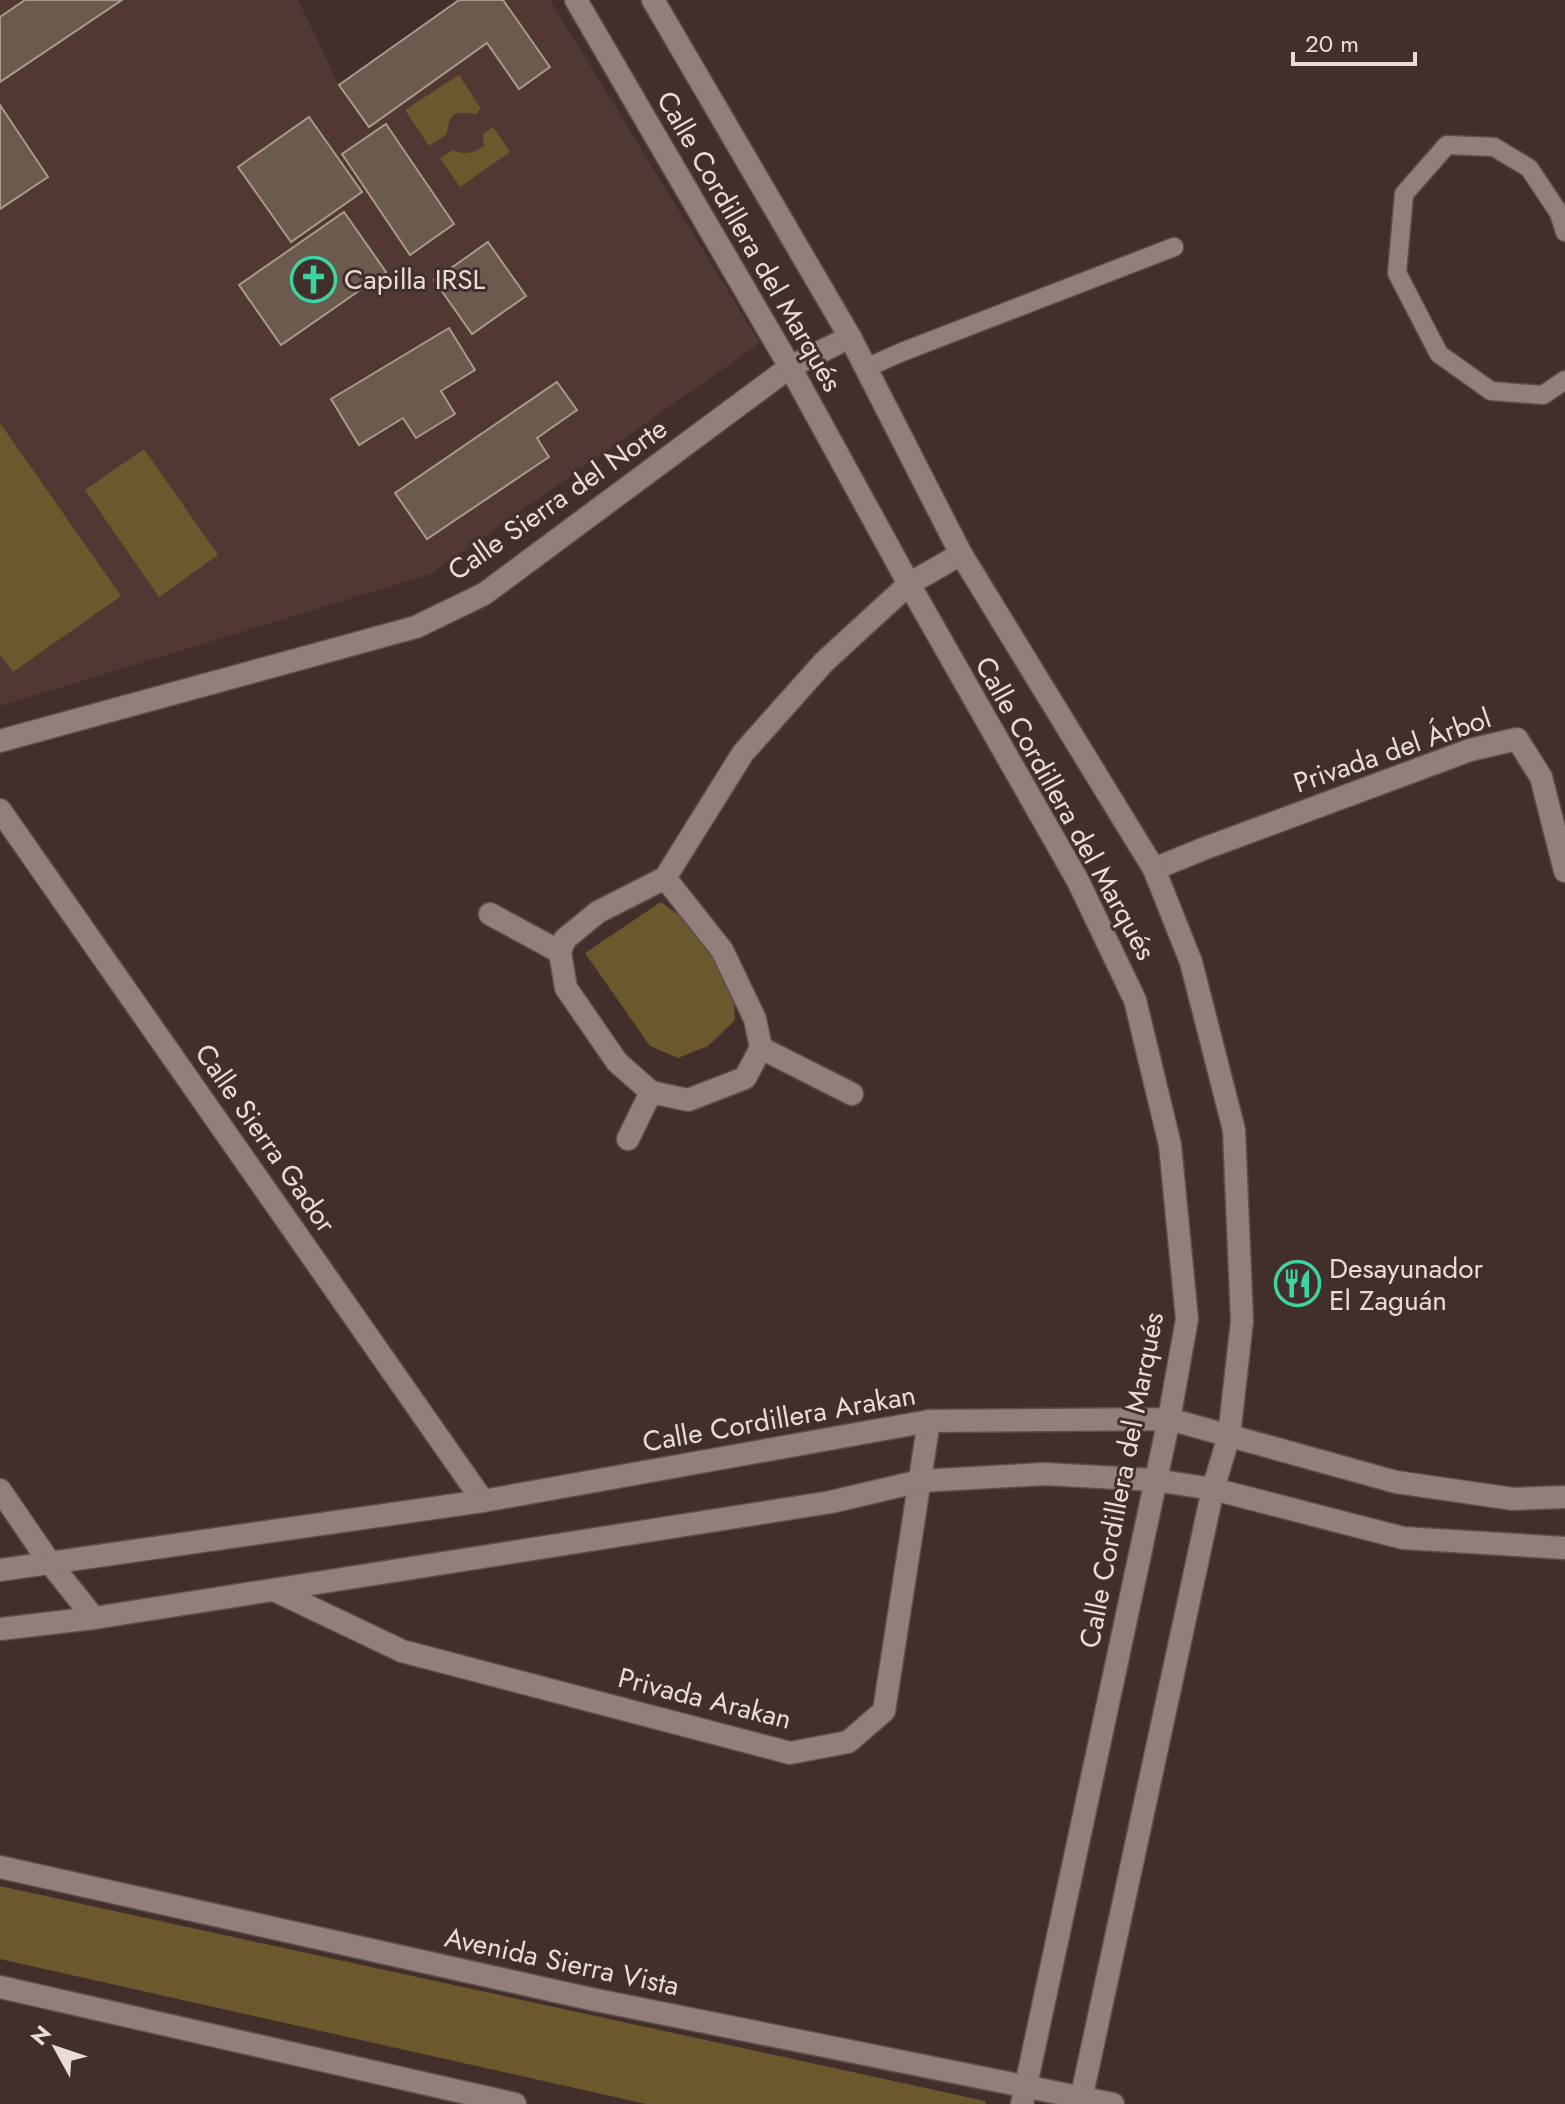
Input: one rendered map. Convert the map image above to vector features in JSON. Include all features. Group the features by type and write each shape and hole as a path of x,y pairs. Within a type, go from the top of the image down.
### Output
{"street":[{"name":"Calle Cordillera del Marqués","path":"576,0 790,367 1078,881 1135,1000 1170,1145 1187,1319 1169,1419 1024,2095"},
{"name":"Calle Cordillera del Marqués","path":"653,0 850,337 961,554 1154,869 1191,962 1234,1130 1242,1321 1229,1436 1213,1489 1081,2100"},
{"name":"Calle Sierra del Norte","path":"0,741 416,627 484,594 790,367 850,337"},
{"path":"665,878 722,950 755,1019 761,1048 745,1078 688,1100 651,1092 617,1062 566,988 560,952 565,939 598,912 665,878 743,753 824,662 909,584 961,554"},
{"name":"Privada del Árbol","path":"1154,869 1470,750 1517,739 1541,777 1565,871"},
{"name":"Calle Sierra Gador","path":"0,810 483,1501"},
{"path":"490,914 560,952"},
{"path":"761,1048 852,1094"},
{"path":"628,1139 651,1092"},
{"name":"Calle Cordillera Arakan","path":"0,1570 483,1501 929,1421 1169,1419 1396,1482 1513,1499 1565,1497"},
{"name":"Privada Arakan","path":"274,1590 402,1651 790,1753 848,1742 884,1711 929,1421"},
{"path":"0,1629 94,1618 831,1502 920,1481 1045,1474 1155,1480 1213,1489 1403,1538 1565,1548"},
{"path":"0,1490 50,1563 94,1618"},
{"name":"Avenida Sierra Vista","path":"0,1867 1024,2095 1113,2104"},
{"path":"0,1987 515,2104"}],"lane":[{"path":"1565,232 1562,211 1529,168 1494,147 1447,145 1404,194 1397,273 1439,354 1491,391 1543,395 1565,380"},
{"path":"866,368 1174,247"}],"shaded area":[{"path":"0,0 298,0 339,85 459,0 550,0 760,343 431,574 0,706"},
{"path":"459,75 481,109 476,114 454,115 449,121 447,134 429,146 405,110"},
{"path":"493,127 510,152 460,187 440,158 453,150 469,153 484,146 483,134"},
{"path":"0,423 121,596 13,672 0,654"},
{"path":"144,449 218,555 159,597 85,490"},
{"path":"661,902 696,928 733,993 735,1020 708,1046 678,1058 650,1046 585,953"},
{"path":"0,1886 985,2101 986,2104 646,2104 0,1959"}],"building":[{"path":"25,0 122,0 0,82 0,17"},
{"path":"459,0 503,0 550,67 519,89 487,43 369,127 339,85"},
{"path":"0,105 48,177 0,209"},
{"path":"309,117 362,192 291,242 238,167"},
{"path":"386,124 454,224 410,255 342,154"},
{"name":"Capilla IRSL","path":"344,212 386,272 281,345 239,285"},
{"path":"488,242 526,296 472,334 434,280"},
{"path":"449,328 475,370 441,391 455,414 416,438 403,418 359,445 331,399"},
{"path":"557,382 577,410 537,438 549,457 427,539 395,493"}],"place":[{"name":"Capilla IRSL","path":"313,279"},
{"name":"Desayunador El Zaguán","path":"1298,1284"}]}
